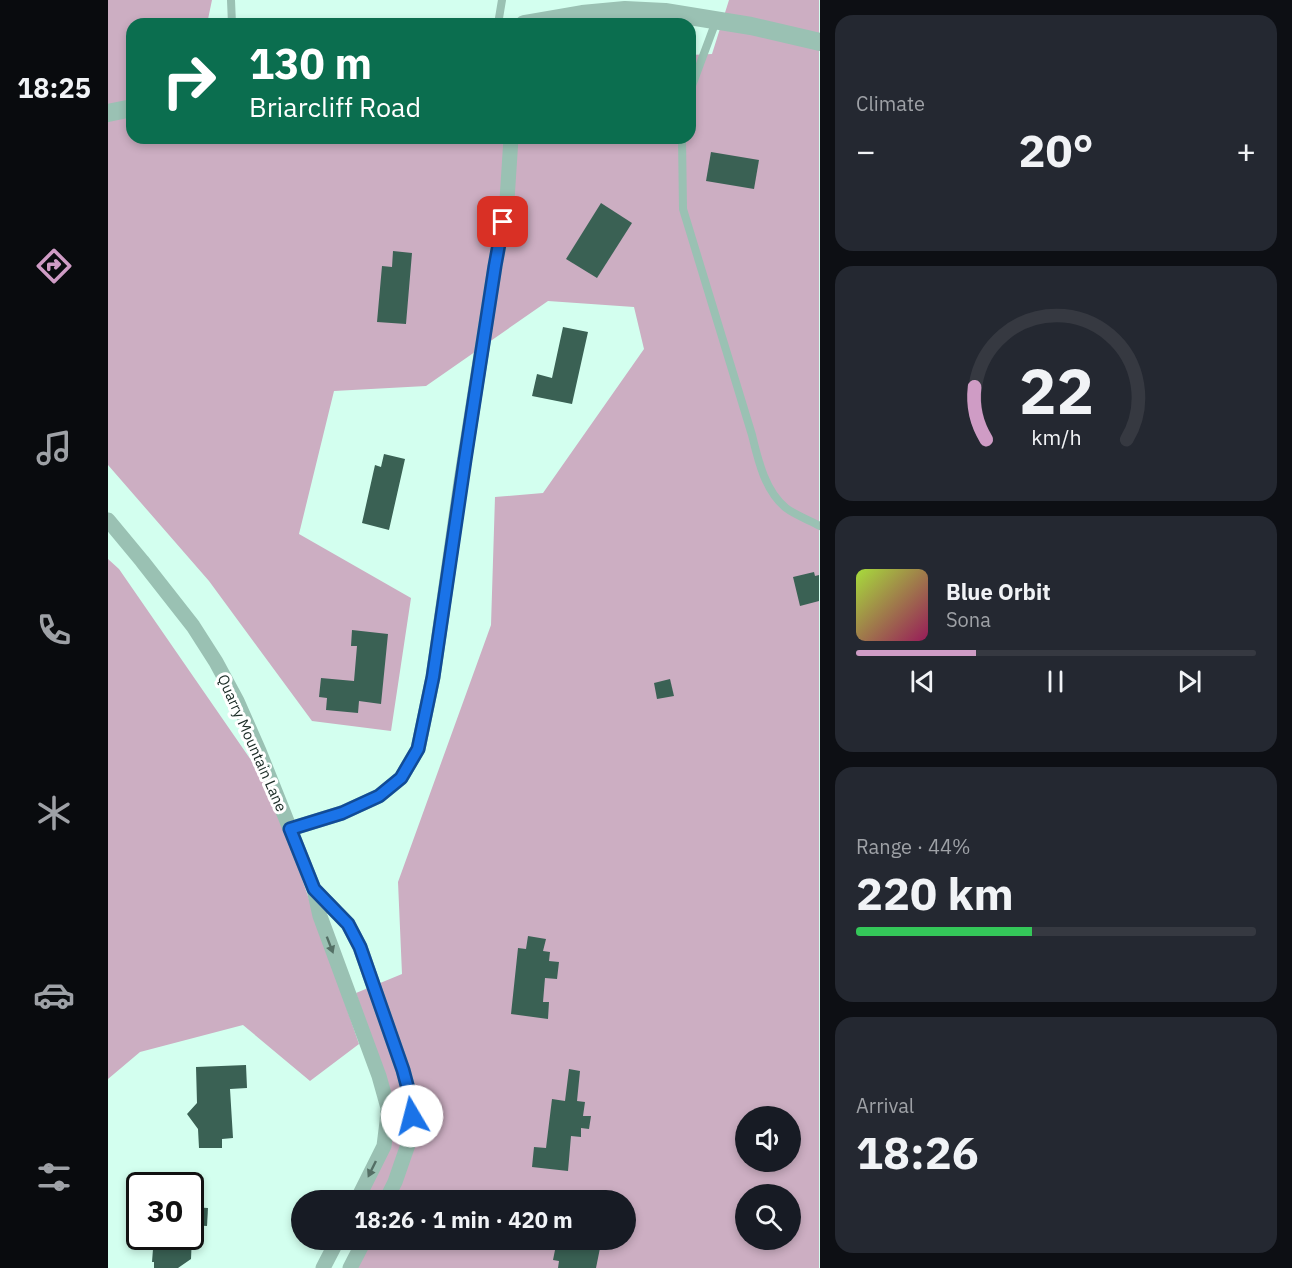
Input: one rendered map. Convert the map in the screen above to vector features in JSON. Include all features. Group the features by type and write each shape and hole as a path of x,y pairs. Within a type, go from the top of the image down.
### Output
{"street":[{"path":"559,18 625,10 651,14 665,12 751,26 819,42"},
{"path":"108,113 126,109"},
{"path":"290,829 342,813 379,796 401,778 418,749 433,677 463,470 507,200 511,144"},
{"name":"Quarry Mountain Lane","path":"108,520 193,626 216,662 237,701 259,751 314,889 320,916 383,1089 387,1108 384,1146 362,1190"},
{"name":"Quarry Mountain Lane","path":"314,889 348,924 360,947 411,1100 412,1133 391,1190"},
{"path":"383,1089 406,1081"},
{"path":"323,1268 332,1250"},
{"path":"350,1268 359,1250"}],"lane":[{"path":"231,0 232,18"},
{"path":"499,18 502,0"},
{"path":"696,75 716,20"},
{"path":"682,144 683,209 767,484 787,509 819,526"}],"shaded area":[{"path":"108,0 212,0 208,18 126,18 126,144 696,144 696,55 712,54 729,0 819,0 819,1268 357,1268 360,1250 636,1250 636,1190 370,1190 373,1169 396,1112 356,993 402,974 398,882 491,625 495,497 543,493 644,349 634,307 548,301 426,386 334,391 299,534 411,598 391,731 312,721 209,581 108,465"},
{"path":"108,559 119,569 271,789 359,1044 310,1081 243,1025 140,1052 108,1079"}],"building":[{"path":"711,152 759,160 754,189 706,181"},
{"path":"601,203 632,223 597,278 566,259"},
{"path":"393,251 412,253 406,324 377,322 382,266 392,267"},
{"path":"563,327 588,332 572,404 532,396 537,374 552,378"},
{"path":"384,454 405,459 389,530 362,523 375,465 381,467"},
{"path":"814,572 815,576 819,575 819,601 800,606 793,577"},
{"path":"352,630 388,634 381,704 359,701 358,713 326,710 327,698 319,697 321,678 354,681 357,646 351,646"},
{"path":"670,679 674,696 657,699 654,683"},
{"path":"528,936 546,939 543,951 550,952 549,961 559,962 557,979 545,978 543,1002 549,1002 548,1019 511,1014 518,948 526,949"},
{"path":"246,1065 247,1088 230,1089 233,1138 222,1139 222,1148 199,1148 198,1129 187,1114 197,1103 196,1067"},
{"path":"569,1069 580,1071 577,1101 585,1102 583,1116 591,1116 589,1129 581,1128 581,1137 571,1136 568,1171 532,1167 534,1147 546,1148 552,1099 565,1101"},
{"path":"204,1208 208,1208 207,1226 204,1226"},
{"path":"153,1250 191,1250 191,1259 178,1268 154,1268 154,1262 152,1262"},
{"path":"555,1250 600,1250 596,1268 558,1268 559,1261 553,1260"}],"route":[{"path":"412,1116 411,1100 403,1070 360,947 348,924 314,889 290,829 342,813 379,796 401,778 418,749 433,677 503,222"}]}
